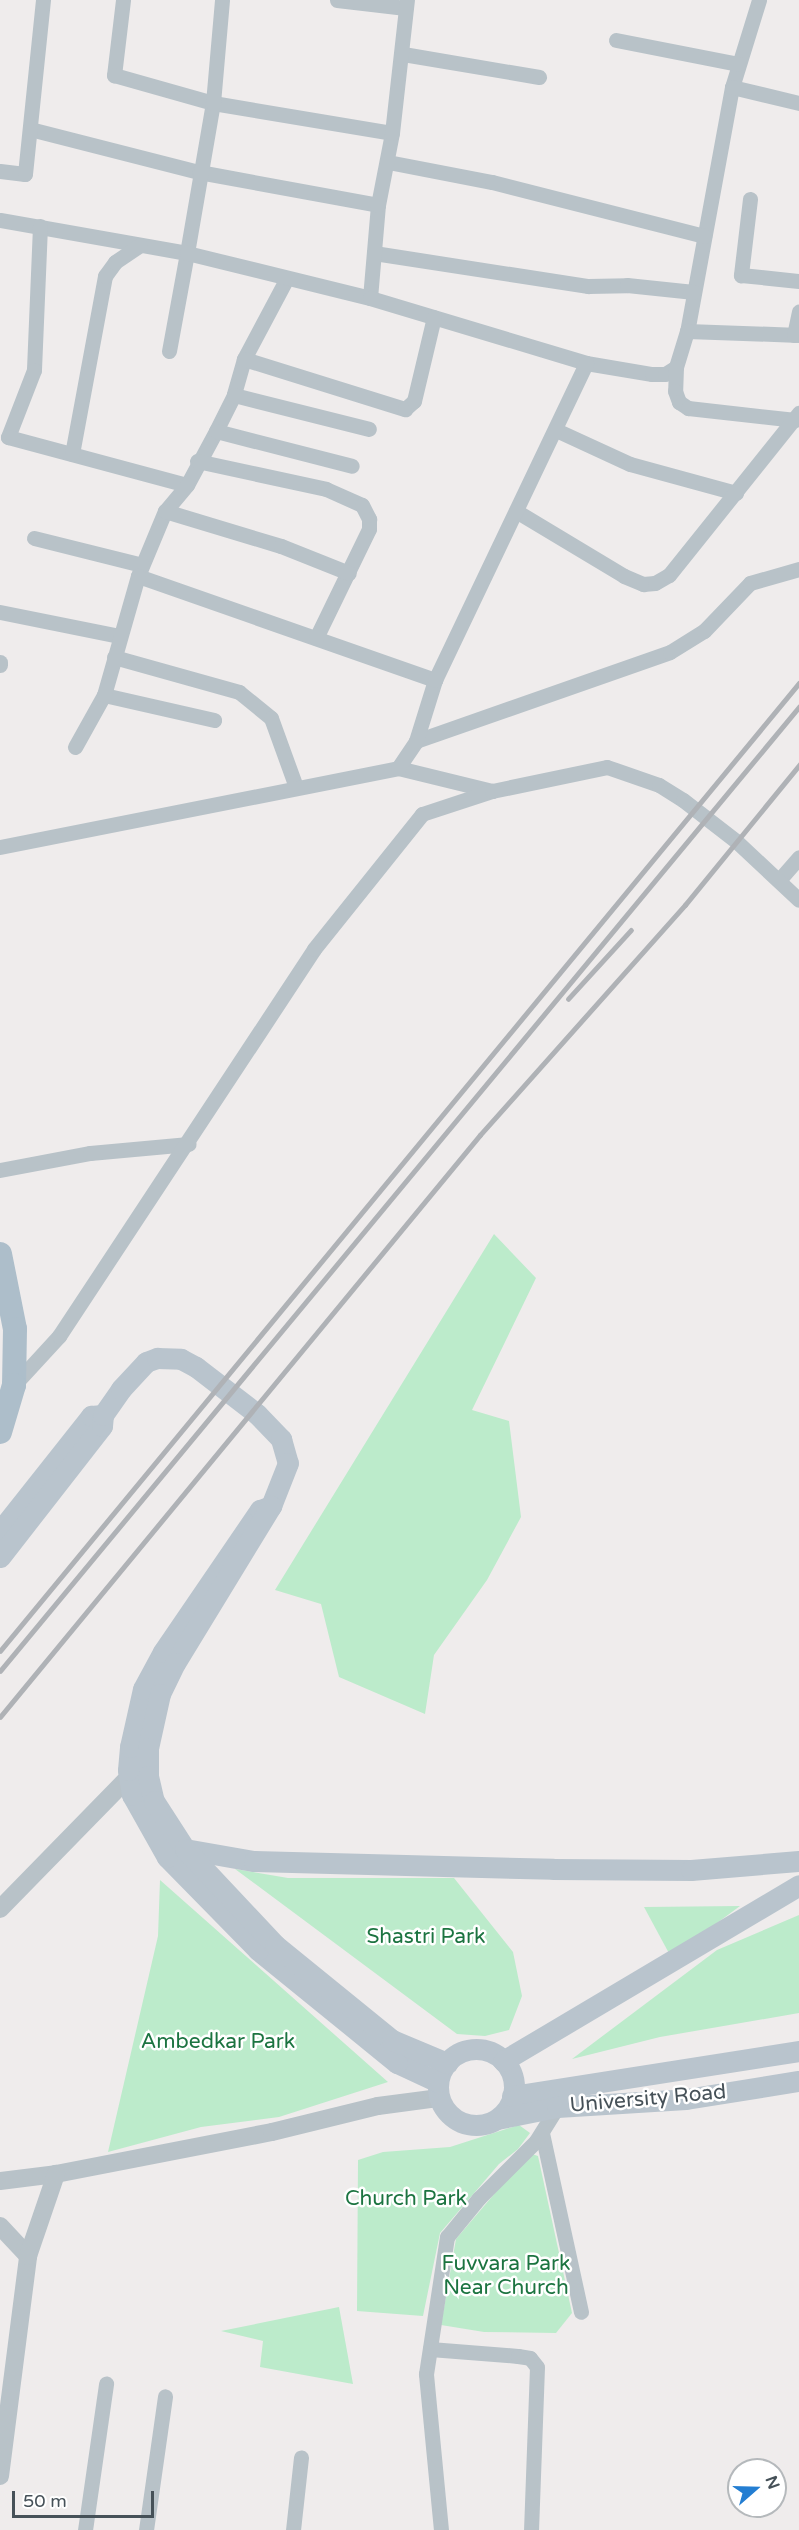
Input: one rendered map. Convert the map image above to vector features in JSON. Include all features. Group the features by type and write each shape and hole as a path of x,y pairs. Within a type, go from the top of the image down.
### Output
{"main road":[{"path":"0,1254 15,1329 14,1385 0,1432"},
{"path":"0,1557 102,1426 103,1414 121,1389 146,1362 157,1358 181,1359 269,1425 281,1439 288,1463 271,1506 175,1663 160,1694 151,1728 148,1776 154,1801 185,1849 275,1945 392,2040 447,2063"},
{"path":"0,1531 92,1416 103,1414"},
{"path":"271,1506 260,1510 163,1652 143,1689 136,1715 129,1777 132,1795 167,1857 258,1950 397,2063 439,2090"},
{"path":"185,1849 254,1861 553,1869 692,1870 799,1861"},
{"path":"503,2061 799,1885"},
{"path":"475,2048 495,2053 509,2067 514,2086 510,2106 497,2119 476,2127 457,2121 442,2108 439,2090 447,2063 456,2053 475,2048"},
{"name":"University Road","path":"513,2096 799,2051"},
{"name":"University Road","path":"497,2119 557,2107 686,2099 799,2081"}],"street":[{"path":"0,171 25,174 43,0"},
{"path":"123,0 114,75 213,103 393,133"},
{"path":"169,351 213,103 222,0"},
{"path":"337,0 406,4 403,54 393,133 378,205 370,298"},
{"path":"759,0 732,87 687,331 676,368 675,391 679,402 688,408 797,416"},
{"path":"616,40 738,64"},
{"path":"403,54 539,77"},
{"path":"732,87 799,103"},
{"path":"30,129 199,172 378,205"},
{"path":"388,162 492,182 704,236"},
{"path":"750,199 741,275 799,281"},
{"path":"0,220 187,253 370,298 586,363 652,374 666,374 676,368"},
{"path":"40,226 34,370 8,436 187,484"},
{"path":"72,454 105,276 115,262 140,244"},
{"path":"374,253 588,286 627,285 694,292"},
{"path":"75,747 104,695 119,636 140,570 165,511 187,484 197,461 216,431 234,395 244,359 287,278"},
{"path":"687,331 796,335 799,312"},
{"path":"244,359 405,409 414,400 434,318"},
{"path":"398,768 416,741 435,680 586,363"},
{"path":"234,395 369,429"},
{"path":"516,511 643,584 669,575 797,416"},
{"path":"556,430 630,464 736,493"},
{"path":"216,431 352,466"},
{"path":"197,461 326,489 362,505 369,530 316,638"},
{"path":"165,511 269,543 349,573"},
{"path":"34,538 140,570 316,638 435,680"},
{"path":"416,741 670,652 704,631 750,583 799,569"},
{"path":"0,612 119,636"},
{"path":"114,657 238,692 271,718 296,787"},
{"path":"104,695 214,720"},
{"path":"14,1385 59,1336 189,1143 314,949 423,814 492,791 607,767 659,785 683,800 780,879 799,900"},
{"path":"0,847 206,809 296,787 398,768 492,791"},
{"path":"780,879 799,857"},
{"path":"0,1170 90,1153 189,1143"},
{"path":"0,1909 129,1777"},
{"path":"0,2181 56,2174 272,2132 439,2090"},
{"path":"441,2530 426,2374 447,2238 479,2198 542,2133 557,2107"},
{"path":"542,2133 581,2312"},
{"path":"0,2476 28,2256 56,2174"},
{"path":"0,2226 28,2256"},
{"path":"430,2349 530,2358 537,2367 531,2530"},
{"path":"85,2530 106,2385"},
{"path":"146,2530 165,2396"},
{"path":"292,2530 301,2457"}],"green space":[{"path":"494,1234 536,1278 472,1410 509,1421 521,1517 487,1580 434,1655 425,1714 339,1677 321,1604 275,1590"},
{"name":"Shastri Park","path":"235,1869 288,1878 454,1878 513,1952 522,1996 509,2030 485,2036 457,2034"},
{"name":"Ambedkar Park","path":"160,1880 388,2082 279,2117 201,2127 108,2152 158,1936"},
{"path":"740,1906 671,1957 644,1907"},
{"path":"799,1915 799,2013 660,2037 572,2059 717,1950"},
{"name":"Church Park","path":"519,2125 530,2133 518,2149 499,2164 440,2233 423,2316 357,2311 358,2160 383,2152 450,2147"},
{"name":"Fuvvara Park Near Church","path":"529,2153 538,2156 572,2313 556,2333 484,2332 441,2325 456,2239"},
{"path":"339,2307 353,2384 260,2367 263,2341 221,2331"}],"railway":[{"path":"0,1651 799,683"},
{"path":"0,1671 799,707"},
{"path":"0,1717 480,1135 685,905 799,765"},
{"path":"568,999 631,930"}]}
